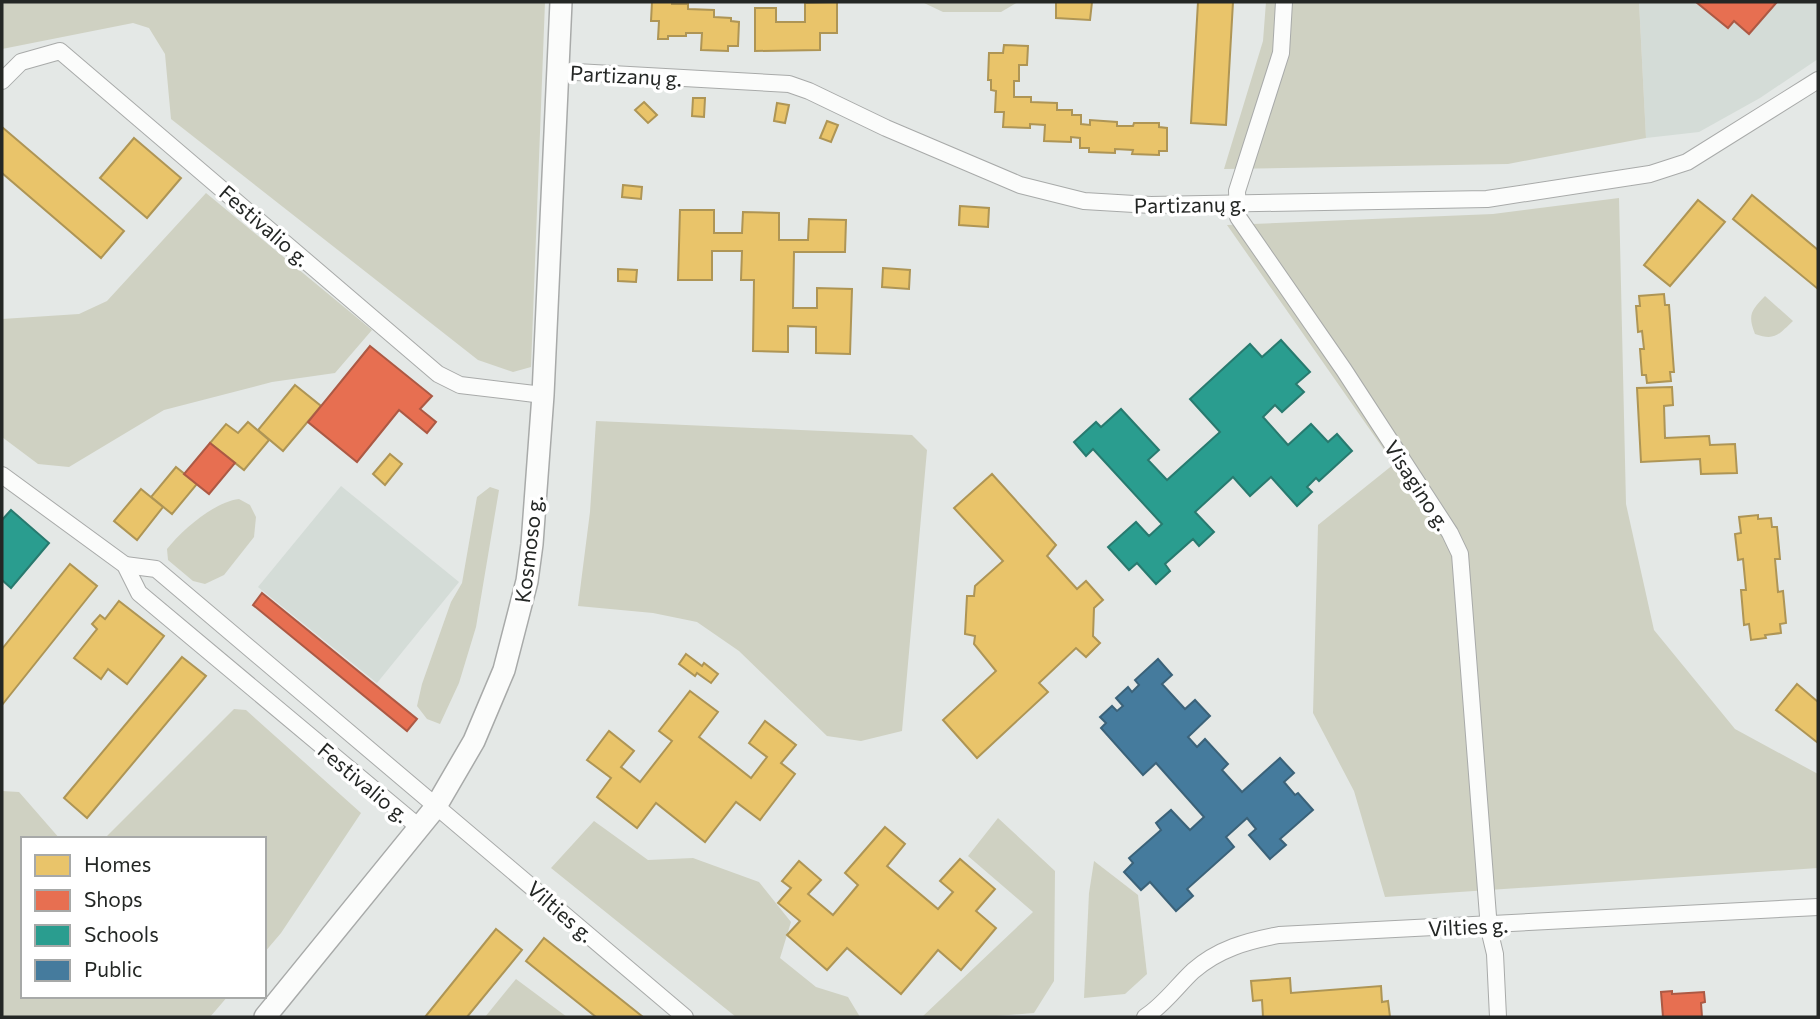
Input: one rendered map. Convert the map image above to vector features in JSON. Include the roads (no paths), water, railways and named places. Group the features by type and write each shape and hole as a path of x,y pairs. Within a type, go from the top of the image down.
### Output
{"main road":[{"name":"Kosmoso g.","path":"265,1017 435,808 474,741 504,670 519,614 532,544 543,395 561,2"}],"street":[{"path":"1236,204 1243,170 1280,53 1284,2"},
{"name":"Festivalio g.","path":"2,81 21,62 60,51 438,374 460,385 543,395"},
{"name":"Partizanų g.","path":"558,71 789,84 810,90 886,128 989,172 1051,194 1116,205 1487,199 1650,174 1687,162 1786,102 1818,79"},
{"name":"Visagino g.","path":"1236,204 1238,217 1344,370 1450,533 1460,554 1488,925 1495,954 1498,1017"},
{"name":"Festivalio g.","path":"2,474 125,565 139,593 420,828"},
{"name":"Festivalio g.","path":"125,565 156,569 435,808"},
{"name":"Vilties g.","path":"435,808 481,842 685,1017"},
{"name":"Vilties g.","path":"1145,1017 1216,954 1244,942 1279,935 1818,907"}]}
